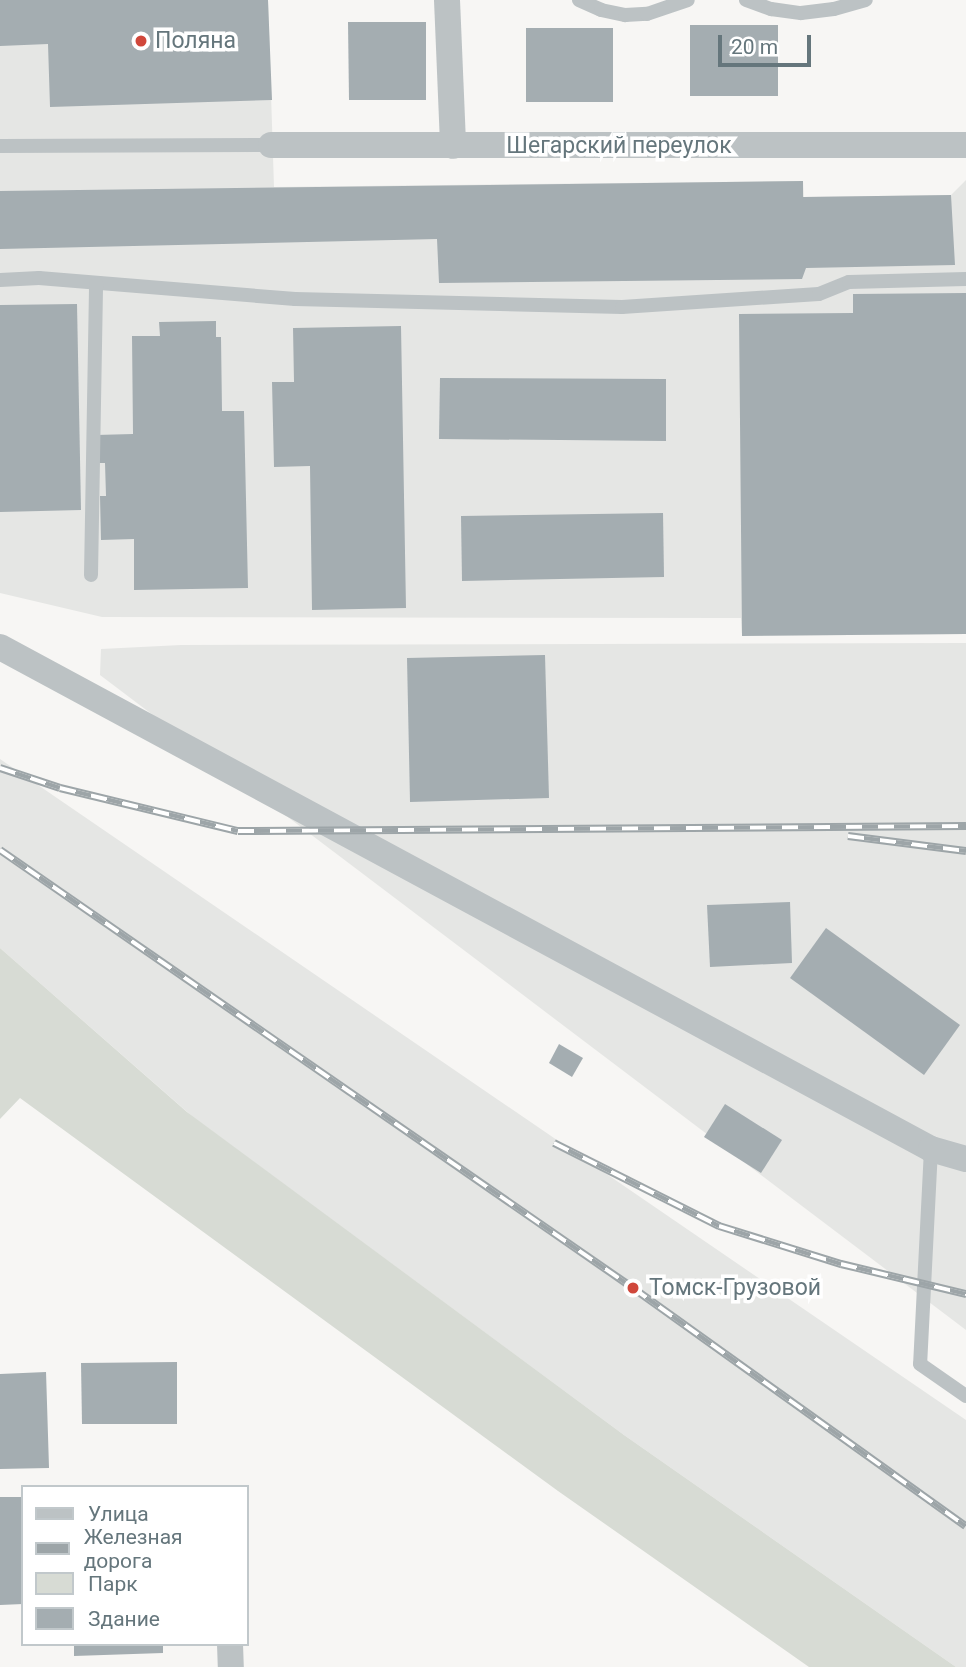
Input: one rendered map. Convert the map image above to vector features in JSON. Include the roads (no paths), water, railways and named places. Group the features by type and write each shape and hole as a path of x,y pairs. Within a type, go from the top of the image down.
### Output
{"street":[{"path":"447,0 453,146"},
{"name":"Шегарский переулок","path":"271,145 966,145"},
{"path":"0,647 931,1149 966,1159"},
{"path":"230,1646 231,1667"}],"lane":[{"path":"579,0 601,10 625,15 647,14 688,0"},
{"path":"746,0 771,9 802,13 834,9 866,0"},
{"path":"0,146 271,145"},
{"path":"0,280 39,278 295,299 622,307 820,294 849,282 966,279"},
{"path":"91,575 96,284"},
{"path":"931,1149 920,1364 966,1396"}],"railway":[{"path":"0,768 60,788 238,831 966,826"},
{"path":"848,836 966,851"},
{"path":"0,850 633,1288 966,1526"},
{"path":"554,1143 719,1226 841,1264 966,1294"}],"place":[{"name":"Поляна","path":"141,41"},
{"name":"Томск-Грузовой","path":"633,1288"}]}
